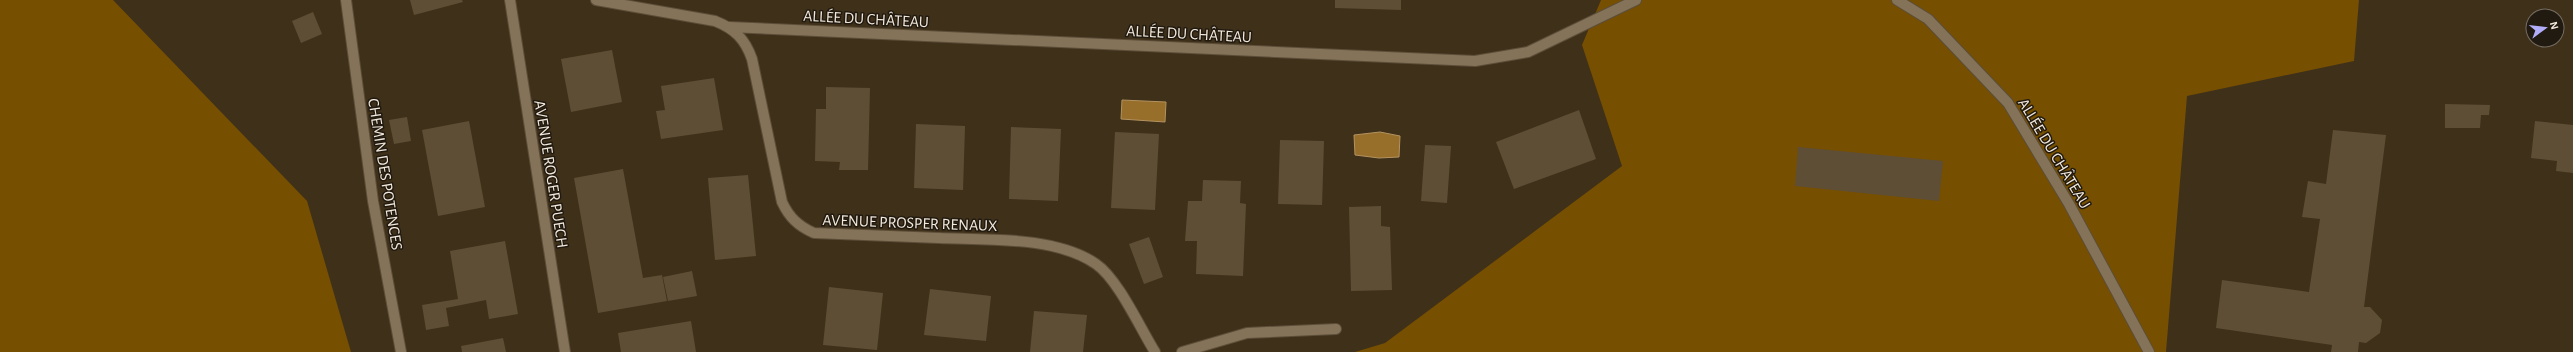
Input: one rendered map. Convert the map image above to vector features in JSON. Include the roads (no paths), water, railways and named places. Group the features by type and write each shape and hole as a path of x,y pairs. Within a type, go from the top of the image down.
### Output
{"street":[{"name":"CHEMIN DES POTENCES","path":"346,0 373,201 401,352"},
{"name":"AVENUE ROGER PUECH","path":"510,0 565,352"},
{"name":"AVENUE PROSPER RENAUX","path":"596,0 715,21 729,27 742,37 748,47 782,202 787,213 796,222 814,233 1008,241 1046,245 1080,255 1097,264 1110,278 1155,352"},
{"name":"ALLÉE DU CHÂTEAU","path":"729,27 1475,61 1528,52 1636,0"},
{"name":"ALLÉE DU CHÂTEAU","path":"1897,0 1928,19 2008,103 2069,204 2149,352"},
{"path":"1182,352 1247,333 1336,329"}]}
